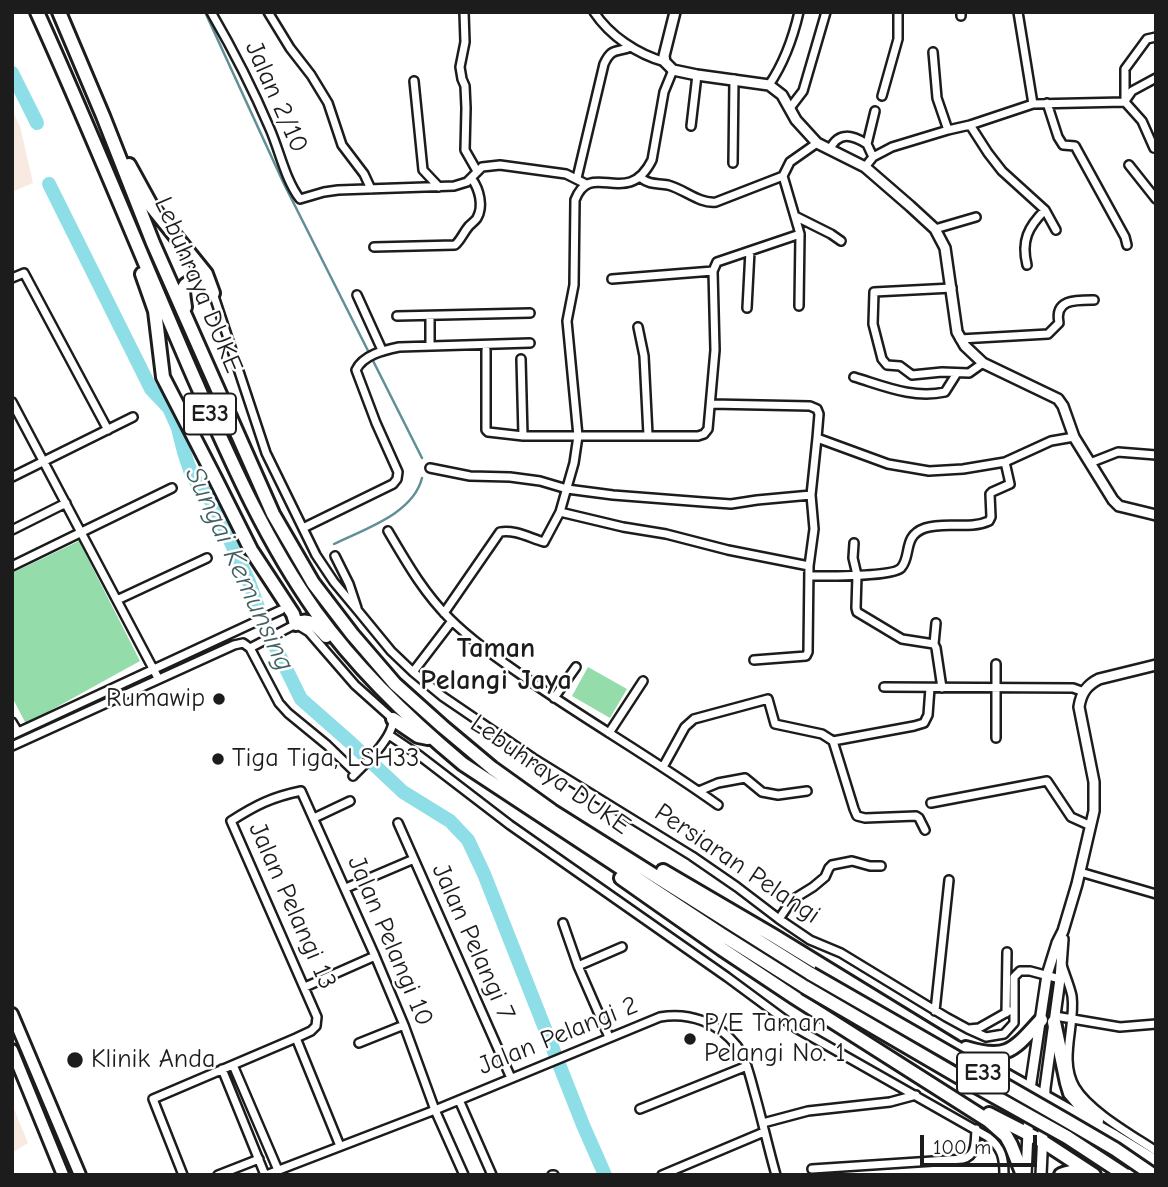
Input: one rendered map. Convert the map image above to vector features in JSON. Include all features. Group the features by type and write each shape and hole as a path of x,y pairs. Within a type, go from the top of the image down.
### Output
{"highway":[{"name":"Lebuhraya DUKE","path":"37,12 179,344 258,517 317,612 383,693 463,764 721,934 805,987 1067,1137 1125,1175"},
{"name":"Lebuhraya DUKE","path":"59,12 153,243 273,514 313,583 395,684 511,782 567,820 811,974 1115,1149 1153,1175"},
{"path":"109,132 152,207 206,274 213,293"},
{"path":"92,136 155,311 163,377 250,550 293,614 296,624 306,621 315,624 366,684 376,692 383,693"},
{"path":"186,317 183,292 186,284 198,281 213,293"},
{"path":"393,719 418,736 432,739"},
{"path":"535,812 563,838 722,949 999,1130 1011,1145 1024,1175"},
{"path":"567,820 613,840 946,1041 1156,1162"},
{"path":"946,1041 979,1052 1002,1053 1015,1047 1050,1019 1070,1093 1115,1137"},
{"path":"901,1064 1042,1141 1094,1175"},
{"path":"1061,1175 1076,1171 1084,1175"}],"main road":[{"path":"12,1014 80,1175"},
{"path":"12,1050 63,1175"}],"street":[{"name":"Jalan 2/10","path":"211,12 240,62 291,184 300,199 324,192 371,189"},
{"path":"268,12 328,103 342,145 364,174 371,189 439,187 467,183 489,166 500,165 566,174 586,184"},
{"path":"374,247 455,245 477,219 478,188 465,150 465,86 460,67 465,42 464,12"},
{"path":"594,12 603,25 631,47 665,62 673,69 769,85 782,95 796,120 817,144 865,167 935,229 945,248 957,331 965,346 982,363 1058,399 1074,437 1107,494 1119,506 1156,515"},
{"path":"665,62 664,56 675,12"},
{"path":"769,85 795,33 799,12"},
{"path":"790,108 803,91 826,12"},
{"path":"882,96 898,39 898,12"},
{"path":"1018,12 1033,104"},
{"path":"1154,148 1142,121 1125,102 1125,69 1147,39 1156,37"},
{"path":"577,178 604,64 612,51 631,47"},
{"path":"933,52 937,98 948,130"},
{"path":"444,613 500,532 508,531 544,542 560,512 574,463 578,436 567,321 574,285 575,200 578,191 586,184 598,181 618,185 633,183 641,178 652,160 664,92 673,69"},
{"path":"691,126 697,75"},
{"path":"1125,102 1132,91 1156,78"},
{"path":"733,163 734,79"},
{"path":"414,81 423,170 439,187"},
{"path":"865,167 873,157 892,147 1033,104 1125,102"},
{"path":"1047,103 1058,137 1063,145 1074,146 1127,245"},
{"path":"873,157 867,144 875,111"},
{"path":"970,125 1002,171 1045,210 1056,230"},
{"path":"831,149 838,138 844,136 867,144"},
{"path":"641,178 647,183 667,185 716,202 783,176 790,162 817,144"},
{"path":"1129,165 1156,200"},
{"path":"783,176 800,234 799,306"},
{"path":"1148,192 1156,185"},
{"path":"1027,265 1024,255 1027,234 1045,210"},
{"path":"795,216 841,241"},
{"path":"935,229 975,217"},
{"path":"486,350 487,431 523,436 704,435 708,429 715,350 713,271 717,262 800,234"},
{"path":"747,308 750,251"},
{"path":"612,279 713,271"},
{"path":"12,278 24,273 108,430"},
{"path":"952,288 874,292 873,324 882,359 887,365 900,366 912,374 969,373 982,363"},
{"name":"Persiaran Pelangi","path":"213,293 266,453 316,555 334,582 391,651 413,672 533,758 716,872 810,940 841,953 968,1029 986,1037 1004,1034 1014,1023 1010,1011 1014,977 1020,971 1060,979"},
{"path":"357,295 381,351"},
{"path":"960,339 1048,334 1059,324 1057,315 1060,308 1074,300 1094,300"},
{"path":"397,316 530,313"},
{"path":"430,316 430,345"},
{"path":"638,327 644,356 648,435"},
{"path":"303,528 393,484 397,479 398,472 356,370 362,361 381,351 430,345 530,343"},
{"path":"521,359 523,436"},
{"path":"854,377 907,394 933,395 945,392 957,373"},
{"path":"12,402 158,678"},
{"path":"710,404 810,406 817,409 819,414 811,495 814,529 809,566 807,655 754,660"},
{"path":"12,477 133,417"},
{"path":"817,438 888,464 929,471 1005,462 1051,441 1074,437"},
{"path":"1090,463 1118,452 1156,455"},
{"path":"810,576 857,575 897,570 901,568 913,536 922,529 969,526 989,520 990,494 1010,482 1005,462"},
{"path":"430,468 470,476 540,481 567,489 614,495 732,504 757,499 811,495"},
{"path":"12,566 172,488"},
{"path":"12,530 66,503"},
{"path":"560,512 809,566"},
{"path":"388,531 418,582 452,621 501,661 554,698 718,805"},
{"path":"854,543 857,612 902,639 934,644"},
{"path":"335,556 359,611"},
{"path":"117,600 207,558"},
{"path":"12,722 15,734 281,610"},
{"path":"413,672 452,621"},
{"path":"936,623 934,644 942,688"},
{"path":"12,746 234,645 254,645 296,624 309,632 355,685 393,719 390,735 357,772 279,703 254,645"},
{"path":"996,664 996,738"},
{"path":"1041,1175 1050,1019 1047,975 1080,872 1091,826 1095,792 1079,707 1080,699 1091,684 1099,679 1156,665"},
{"path":"554,698 576,667"},
{"path":"608,733 643,681"},
{"path":"884,687 1073,688 1084,692"},
{"path":"833,741 924,723 928,715 930,688"},
{"path":"663,767 685,727 694,719 766,698 770,701 775,724 822,734 833,741 858,816 916,816 925,830"},
{"path":"390,735 796,1028 995,1142 1003,1158 1004,1175"},
{"path":"699,791 719,783 746,778 762,792 778,795 807,791"},
{"path":"930,803 1047,781 1071,817 1091,826"},
{"name":"Jalan Pelangi 10","path":"231,821 275,797 301,791 375,956 435,1110 464,1175"},
{"path":"314,818 350,801"},
{"name":"Jalan Pelangi 13","path":"231,821 317,1017 316,1026 296,1038"},
{"name":"Jalan Pelangi 7","path":"398,823 511,1078"},
{"path":"346,888 414,859"},
{"path":"779,919 792,900 825,877 832,865 852,861 881,866"},
{"path":"1080,872 1156,894"},
{"path":"935,1011 949,880"},
{"path":"562,923 609,1037"},
{"path":"1024,1175 1030,1089 1060,979 1063,930"},
{"path":"578,966 622,947"},
{"path":"968,1029 979,1028 1010,1011 1007,952"},
{"path":"305,987 375,956"},
{"path":"1061,961 1072,997 1069,1069 1076,1088 1084,1100 1156,1151"},
{"name":"Jalan Pelangi 2","path":"266,1175 435,1110 609,1037 660,1017 674,1015 692,1017 725,1034 737,1047 747,1066 776,1175"},
{"path":"1050,1019 1070,1019 1121,1027 1156,1024"},
{"path":"359,1043 404,1025"},
{"path":"183,1175 153,1099 296,1038 340,1146"},
{"path":"233,1065 278,1170"},
{"path":"640,1109 747,1066"},
{"path":"222,1069 266,1175"},
{"path":"763,1123 808,1111 890,1102 916,1095"},
{"path":"459,1100 492,1175"},
{"path":"812,1169 963,1159 974,1152 976,1129"},
{"path":"663,1175 765,1132"},
{"path":"220,1174 259,1159"}],"shaded area":[{"path":"12,110 20,126 33,183 12,192"},
{"path":"12,1104 28,1143 12,1153"}],"green space":[{"path":"79,541 140,661 26,724 12,697 12,573"},
{"path":"588,667 627,689 610,718 572,696"}],"waterway":[{"path":"205,12 284,184 422,458"},
{"name":"Sungai Kemunsing","path":"12,73 37,123"},
{"name":"Sungai Kemunsing","path":"49,184 151,389 169,408 178,428 192,476 214,505 249,582 264,624 301,699 403,792 450,821 468,840 605,1175"},
{"path":"334,544 398,511 417,491 422,478"}],"place":[{"name":"Rumawip","path":"219,699"},
{"name":"Tiga Tiga, LSH33","path":"218,759"},
{"name":"P/E Taman Pelangi No. 1","path":"690,1039"},
{"name":"Klinik Anda","path":"75,1060"}],"district":[{"name":"Taman Pelangi Jaya","path":"496,665"}]}
